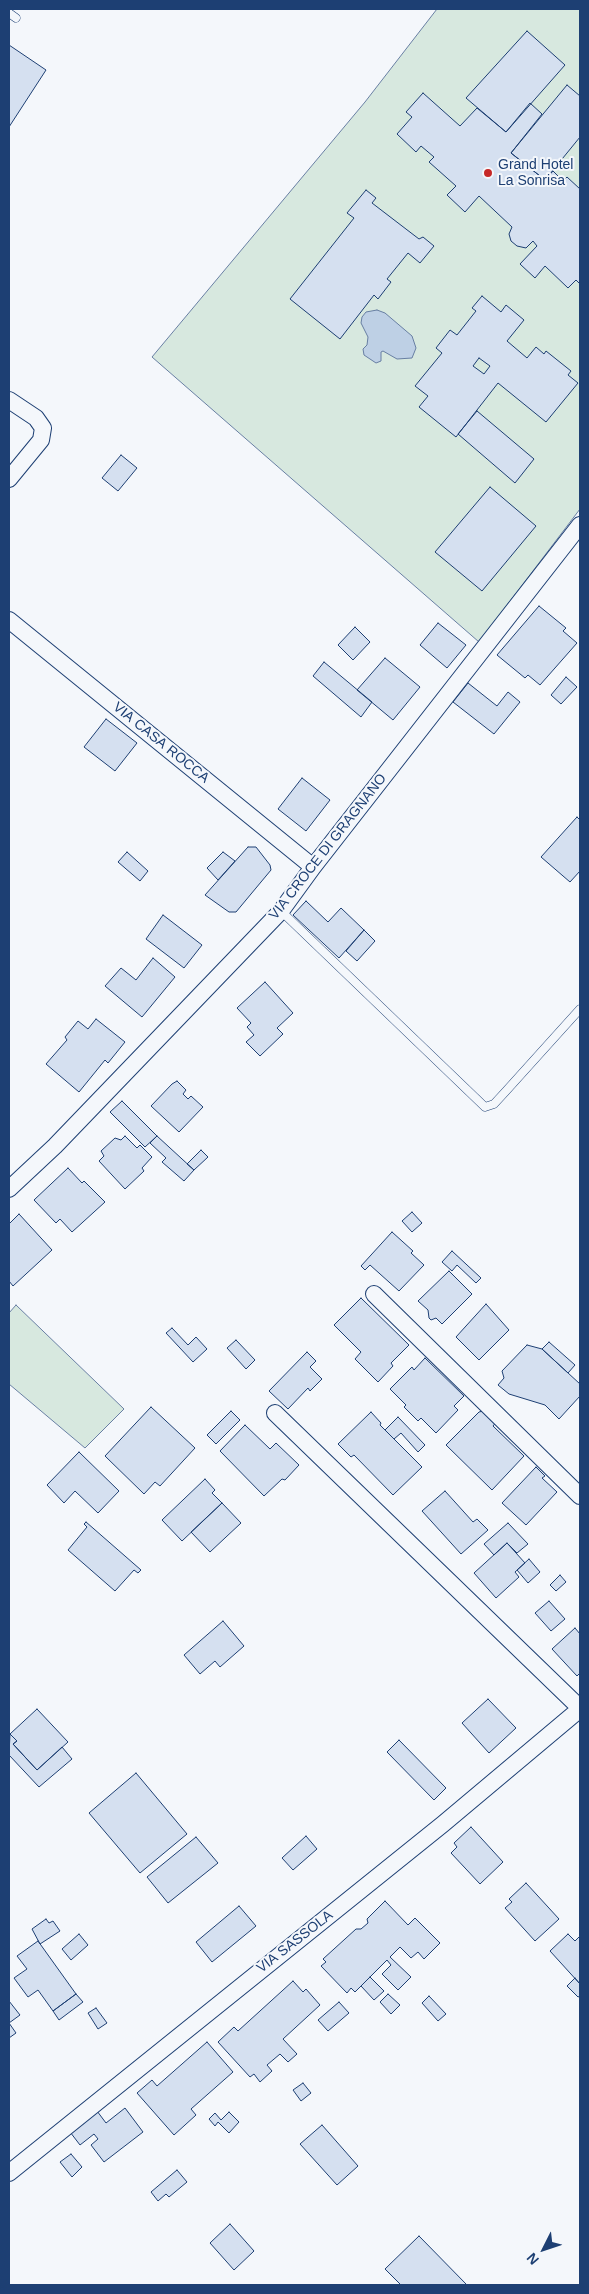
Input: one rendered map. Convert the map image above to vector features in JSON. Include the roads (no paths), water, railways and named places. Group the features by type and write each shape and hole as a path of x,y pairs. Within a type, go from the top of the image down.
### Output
{"street":[{"path":"9,400 36,418 43,428 41,440 9,479"},
{"name":"VIA CROCE DI GRAGNANO","path":"9,1189 55,1146 281,911 313,867 580,525"},
{"name":"VIA CASA ROCCA","path":"9,620 313,867"},
{"path":"374,1294 580,1496"},
{"path":"275,1412 580,1708"},
{"name":"VIA SASSOLA","path":"9,2173 443,1824 580,1708"}],"lane":[{"path":"9,13 16,18"},
{"path":"281,911 485,1107 494,1104 580,1009"}],"water":[{"path":"377,310 385,313 412,336 416,348 412,358 397,359 383,351 381,352 381,361 376,363 364,355 363,349 367,345 368,337 361,323 362,317 366,312"}],"place":[{"name":"Grand Hotel La Sonrisa","path":"488,173"}]}
